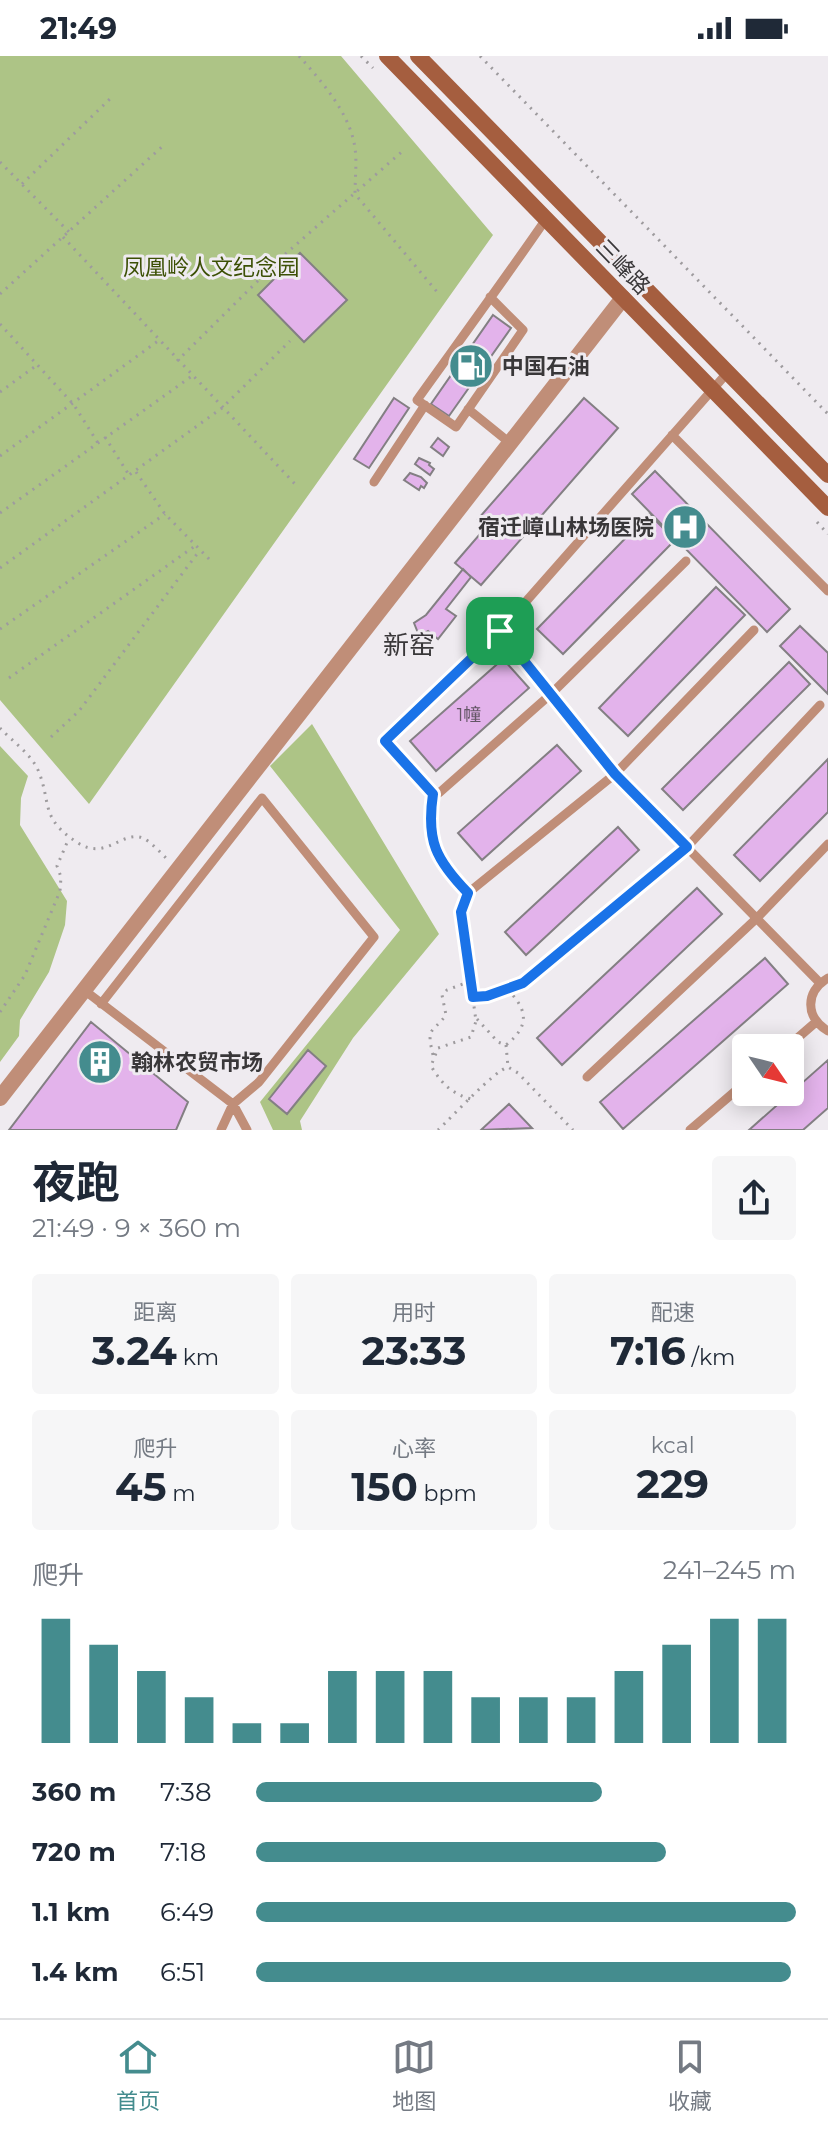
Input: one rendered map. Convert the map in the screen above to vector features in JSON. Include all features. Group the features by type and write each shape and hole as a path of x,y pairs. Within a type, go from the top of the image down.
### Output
{"main road":[{"name":"三峰路","path":"387,56 828,508"},
{"name":"三峰路","path":"418,56 828,475"}],"street":[{"path":"0,1098 623,298"}],"lane":[{"path":"490,297 523,330 456,427 417,400 490,297 546,219"},
{"path":"686,561 551,694 439,793 433,794 385,741 500,631 728,372"},
{"path":"374,482 425,405"},
{"path":"468,409 510,443"},
{"path":"672,435 828,591"},
{"path":"468,893 615,774 754,630"},
{"path":"500,631 615,774 757,918 824,980 810,999 810,1009 816,1022 828,1031"},
{"path":"523,983 687,847 820,705"},
{"path":"101,1004 262,798 374,937 259,1082 233,1104 221,1130"},
{"path":"587,1077 757,918 828,844"},
{"path":"84,990 233,1104 247,1130"},
{"path":"802,1034 816,1022"},
{"path":"690,1130 732,1094"}],"path":[{"path":"299,56 325,86 346,120 355,148 355,194 438,293"},
{"path":"480,56 828,414"},
{"path":"22,184 114,95"},
{"path":"0,294 165,144"},
{"path":"177,361 283,256 405,149"},
{"path":"0,162 69,232"},
{"path":"63,237 295,484"},
{"path":"0,324 74,405 98,443"},
{"path":"0,456 158,341"},
{"path":"0,568 222,408 290,341"},
{"path":"0,392 37,365"},
{"path":"0,513 192,376"},
{"path":"105,437 130,476"},
{"path":"136,472 165,514 211,561"},
{"path":"0,629 165,514"},
{"path":"9,678 195,546"},
{"path":"51,737 79,711 200,550"},
{"path":"0,728 38,769 45,805 54,822 70,837 94,850 133,837 143,838 178,869"},
{"path":"433,794 429,820 433,842 442,864 468,893 461,912 475,1016 471,1037 438,1048 433,1056"},
{"path":"0,1012 25,975 60,891 61,877 57,866 70,837"},
{"path":"471,981 442,995 446,1015 432,1027 430,1033 431,1066 439,1080 459,1096 471,1099"},
{"path":"473,997 487,996 523,983"},
{"path":"507,989 523,1006 525,1014 520,1028 506,1045 508,1067"},
{"path":"475,1016 490,1035 506,1045"},
{"path":"438,1130 498,1070 508,1067 518,1073 573,1130"}],"green space":[{"name":"凤凰岭人文纪念园","path":"0,56 341,56 493,235 89,804 0,700"},
{"path":"312,724 439,934 353,1038 300,1121 302,1130 273,1130 260,1102 400,930 270,766"},
{"path":"0,746 28,776 21,798 20,825 67,901 65,925 49,972 20,1020 19,1036 0,1062"}],"building":[{"path":"300,253 347,300 304,342 258,295"},
{"name":"中国石油","path":"493,315 511,328 449,416 431,404"},
{"path":"394,398 409,408 369,468 354,459"},
{"path":"584,398 618,428 481,585 455,563 487,526 478,519"},
{"path":"438,438 449,447 443,456 431,447"},
{"path":"419,458 430,463 434,469 430,475 415,464"},
{"path":"655,471 790,609 767,632 632,494"},
{"path":"410,473 427,483 424,488 421,486 419,490 404,480"},
{"path":"649,514 675,540 563,654 537,629"},
{"path":"463,569 471,577 446,609 456,616 438,639 428,631 418,633 414,623 426,615"},
{"path":"716,587 745,615 628,736 599,708"},
{"path":"800,626 828,653 828,694 780,646"},
{"path":"503,659 529,688 436,771 410,741"},
{"path":"789,662 810,684 683,810 662,789"},
{"path":"557,745 581,771 482,860 458,833"},
{"path":"828,759 828,812 760,881 734,855"},
{"path":"618,827 639,850 526,955 505,932"},
{"path":"697,888 722,914 562,1065 537,1038"},
{"path":"765,958 788,984 623,1129 600,1102"},
{"name":"翰林农贸市场","path":"91,1022 188,1102 176,1130 9,1130"},
{"path":"308,1050 326,1066 287,1114 269,1099"},
{"path":"828,1060 828,1108 803,1130 749,1130 776,1106 804,1106 804,1081"},
{"path":"509,1104 532,1128 481,1130"}],"place":[{"name":"中国石油","path":"471,366"},
{"name":"宿迁嶂山林场医院","path":"685,527"},
{"name":"翰林农贸市场","path":"100,1062"}],"district":[{"name":"新窑","path":"409,645"}],"route":[{"path":"500,631 615,774 687,847 523,983 487,996 473,997 461,912 468,893 442,864 433,842 429,820 433,794 385,741 500,631"}]}
